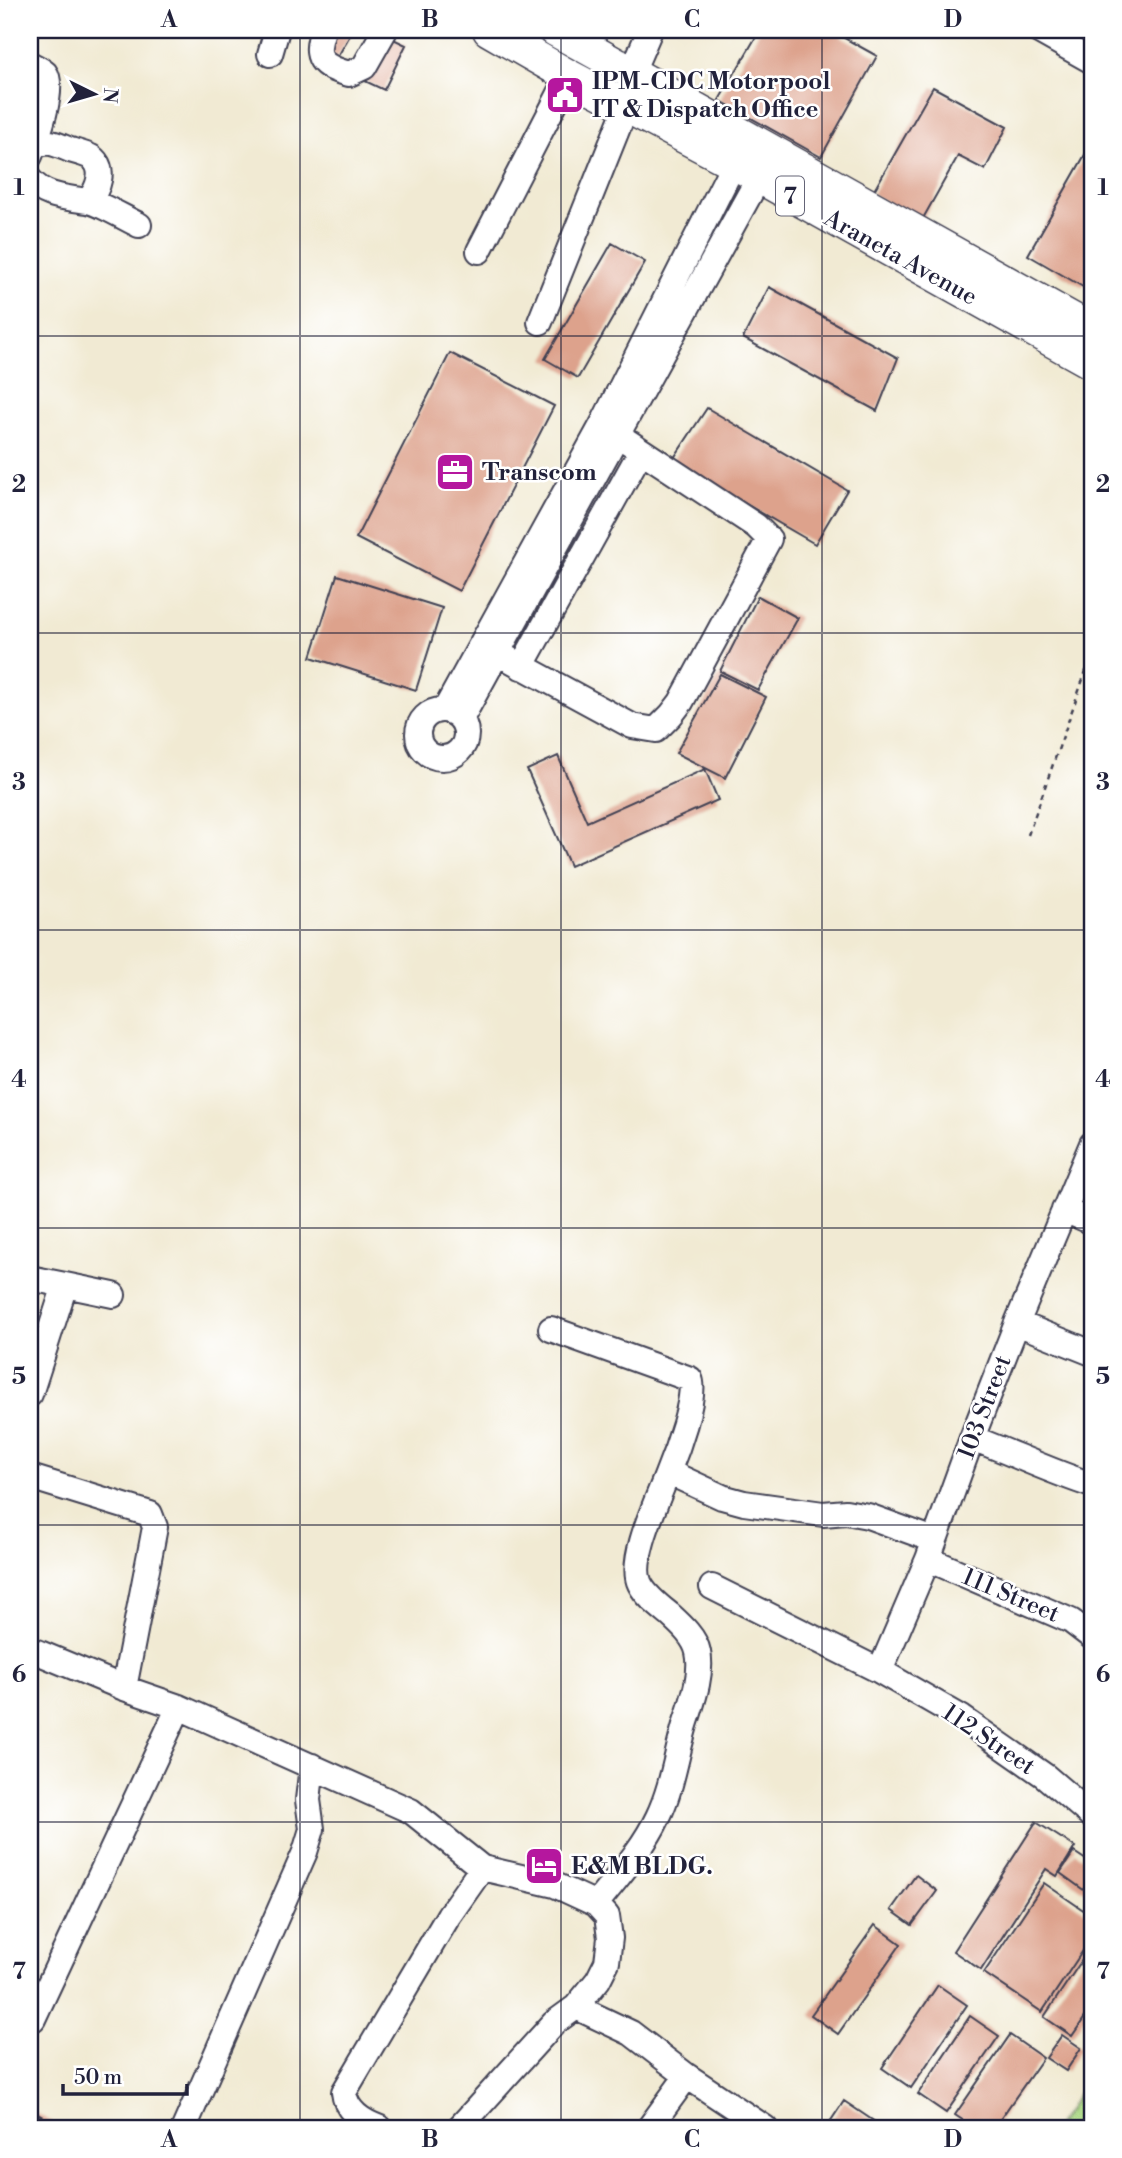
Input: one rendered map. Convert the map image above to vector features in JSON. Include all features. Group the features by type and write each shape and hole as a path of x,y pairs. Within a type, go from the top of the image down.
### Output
{"main road":[{"name":"Araneta Avenue","path":"489,30 675,134 754,157"},
{"name":"Araneta Avenue","path":"555,30 691,106 754,157 1074,330 1092,363"},
{"path":"675,134 691,106"}],"street":[{"path":"270,54 278,30"},
{"path":"323,30 317,50 320,60 334,70 349,74 363,67 384,30"},
{"path":"632,72 650,30"},
{"path":"1037,30 1092,61"},
{"path":"30,64 44,72 49,83 32,152"},
{"path":"480,251 569,76"},
{"path":"540,322 627,105"},
{"path":"32,152 41,142 49,143 85,155 96,162 100,169 100,180 88,201"},
{"path":"453,714 610,429 754,157"},
{"path":"30,180 44,193 88,201 139,225"},
{"path":"489,649 632,726 656,730 681,702 769,539 756,526 610,429"},
{"path":"521,667 641,452"},
{"name":"103 Street","path":"880,1671 931,1549 1017,1323 1092,1144"},
{"path":"1064,1210 1092,1222"},
{"path":"30,1279 113,1295"},
{"path":"30,1394 65,1285"},
{"path":"1017,1323 1092,1353"},
{"path":"551,1329 690,1379 693,1389 678,1450 638,1553 636,1571 640,1584 689,1634 698,1650 699,1665 695,1690 659,1816 642,1846 596,1904"},
{"path":"972,1438 1092,1485"},
{"name":"111 Street","path":"668,1472 722,1497 744,1503 823,1514 846,1511 868,1516 1071,1621 1092,1637"},
{"path":"30,1476 150,1514 155,1527 124,1688"},
{"name":"112 Street","path":"712,1587 880,1671 962,1718 1045,1776 1092,1816"},
{"path":"30,1649 124,1688 179,1707 411,1811 482,1868 546,1882 596,1904 607,1916 610,1938 607,1962 598,1980 576,2007 554,2023 459,2128"},
{"path":"33,2019 179,1707"},
{"path":"184,2128 306,1852 312,1829 308,1800 312,1766"},
{"path":"373,2127 355,2115 345,2102 344,2092 449,1915 482,1868"},
{"path":"576,2007 631,2033 687,2076 765,2128"},
{"path":"649,2128 687,2076"}],"path":[{"path":"1028,835 1092,654"}],"green space":[{"path":"1092,2075 1092,2128 1055,2128"}],"building":[{"path":"332,30 353,30 337,58 321,49"},
{"path":"760,30 830,30 877,56 821,157 719,100"},
{"path":"387,36 406,45 384,90 365,81"},
{"path":"933,87 1007,127 985,170 958,156 921,222 872,194"},
{"path":"1090,146 1092,271 1083,287 1028,255"},
{"path":"612,243 645,262 578,378 545,359"},
{"path":"769,287 898,358 877,411 743,338"},
{"name":"Transcom","path":"450,353 554,406 459,591 356,538"},
{"path":"707,408 847,490 815,544 672,461"},
{"path":"337,575 442,608 416,690 311,657"},
{"path":"758,596 798,618 758,690 720,671"},
{"path":"720,674 766,697 725,778 676,753"},
{"path":"558,756 587,822 705,769 718,800 570,866 527,770"},
{"path":"1036,1822 1075,1847 1057,1876 1046,1869 981,1970 953,1951"},
{"path":"1074,1852 1092,1864 1092,1896 1060,1873"},
{"path":"916,1875 937,1891 912,1925 891,1910"},
{"path":"1044,1883 1092,1916 1092,1937 1042,2012 984,1973"},
{"path":"875,1925 901,1944 838,2034 811,2015"},
{"path":"1092,1945 1092,2007 1072,2036 1044,2017"},
{"path":"938,1985 967,2005 911,2088 882,2068"},
{"path":"970,2016 999,2036 946,2113 918,2094"},
{"path":"1010,2035 1043,2058 994,2128 975,2128 955,2115"},
{"path":"1062,2035 1081,2048 1066,2071 1046,2058"},
{"path":"844,2101 884,2128 826,2128"},
{"path":"30,2110 54,2123 52,2128 30,2128"}],"place":[{"name":"IPM-CDC Motorpool IT & Dispatch Office","path":"565,95"},
{"name":"Transcom","path":"455,472"},
{"name":"E&M BLDG.","path":"544,1866"}]}
